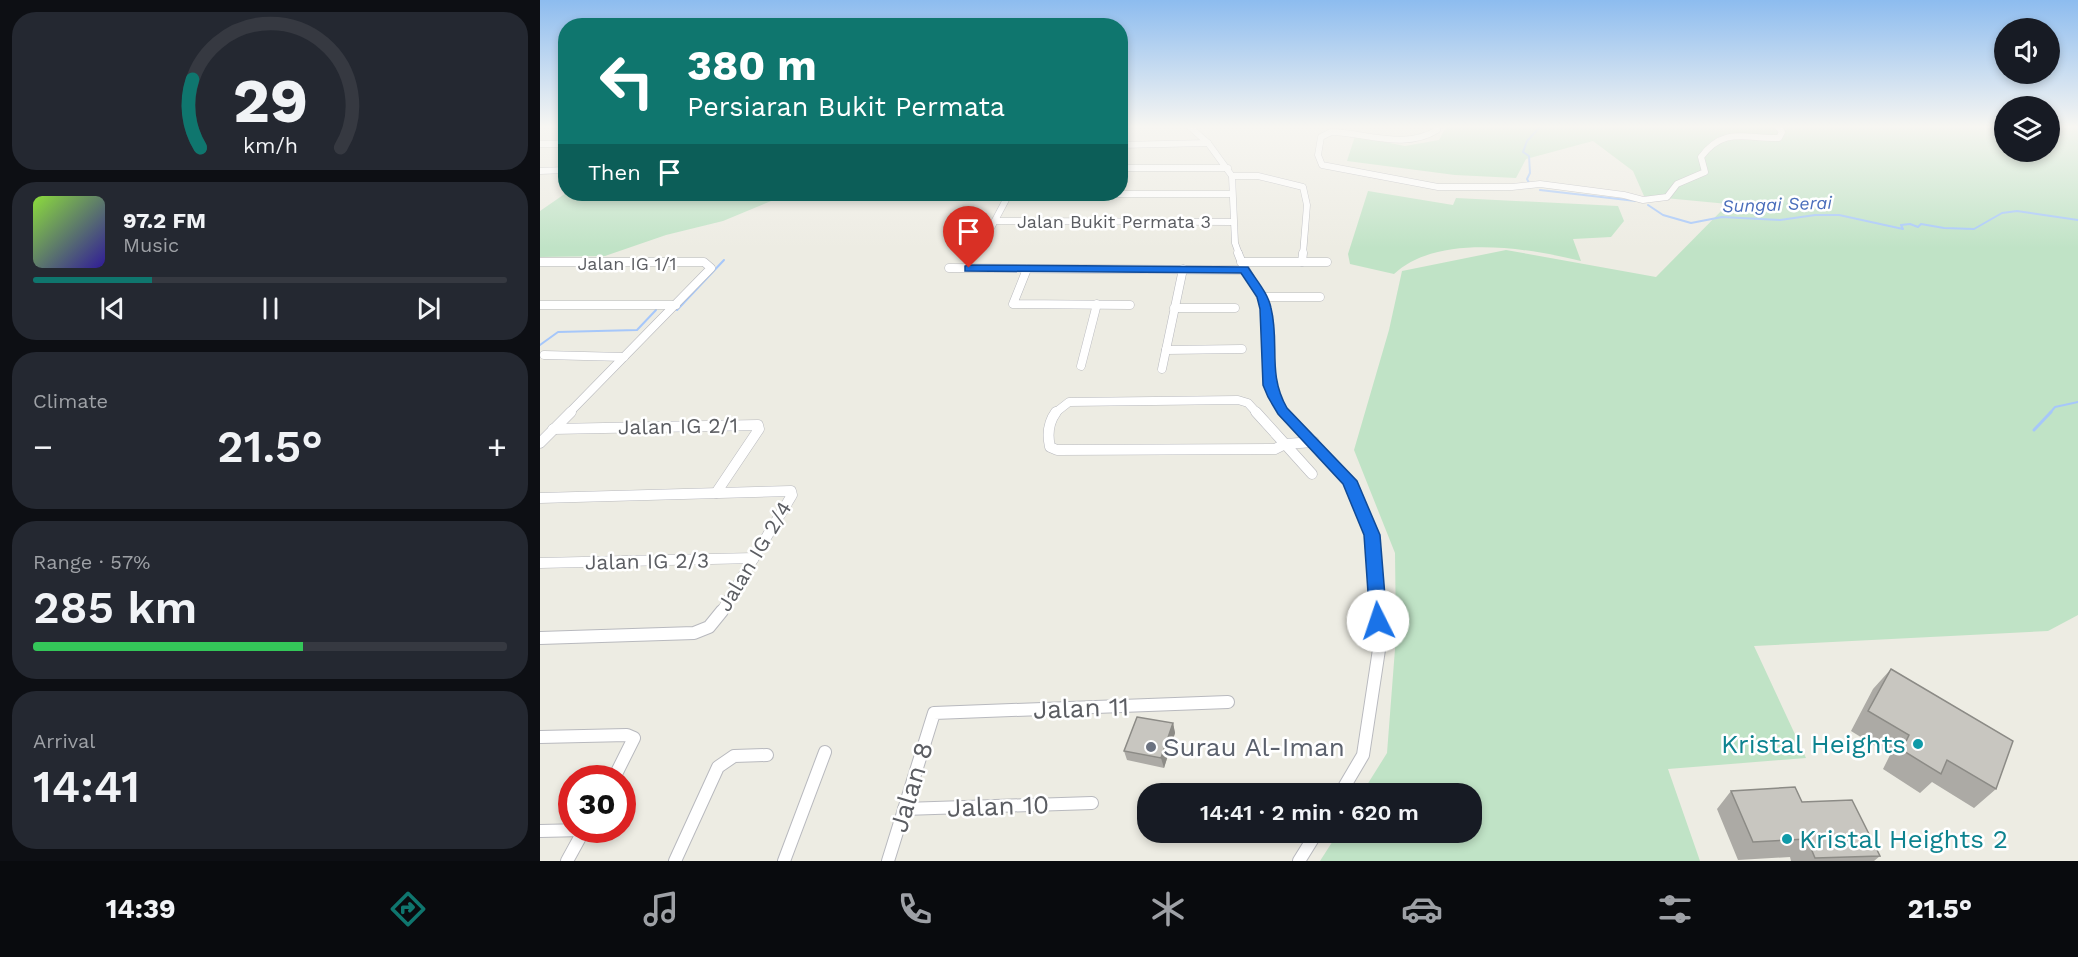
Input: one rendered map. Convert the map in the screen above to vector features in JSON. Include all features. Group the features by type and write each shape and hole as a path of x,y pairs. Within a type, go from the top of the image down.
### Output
{"street":[{"path":"1226,167 1230,172 1233,222 1242,266 1262,297 1266,309 1269,385 1282,411 1350,481 1372,535 1380,643 1363,755 1346,783"},
{"path":"1333,167 1431,186 1512,187 1540,184 1624,195 1643,200 1667,197 1677,184 1705,172 1704,167"},
{"path":"1128,168 1230,172 1303,187 1307,205 1302,262"},
{"path":"540,171 558,170"},
{"path":"1128,194 1232,194"},
{"path":"991,228 1005,201"},
{"name":"Jalan Bukit Permata 3","path":"995,221 1233,222"},
{"name":"Jalan IG 1/1","path":"540,262 704,262 711,268 676,305"},
{"path":"949,268 1183,269 1327,262"},
{"path":"1027,269 1013,304 1130,305"},
{"path":"1162,369 1183,269"},
{"path":"1262,297 1320,297"},
{"path":"540,304 676,305"},
{"path":"1081,366 1098,304"},
{"path":"540,443 676,305"},
{"path":"1174,308 1235,308"},
{"path":"1166,350 1242,349"},
{"path":"544,355 624,357"},
{"path":"1312,474 1286,443 1245,402 1078,401 1062,404 1056,409 1049,425 1047,440 1050,447 1057,450 1275,449 1286,443 1314,442"},
{"name":"Jalan IG 2/1","path":"554,429 758,425 759,429 716,494"},
{"name":"Jalan IG 2/4","path":"540,498 791,491 792,495 717,619 709,627 694,633 540,638"},
{"name":"Jalan IG 2/3","path":"540,563 754,558"},
{"name":"Jalan 11","path":"934,713 1228,702"},
{"name":"Jalan 8","path":"888,861 934,713"},
{"path":"540,737 627,735 634,738 621,765"},
{"path":"784,861 825,752"},
{"path":"675,861 718,767 734,756 766,754"},
{"name":"Jalan 10","path":"904,809 1092,803"},
{"path":"540,831 558,831"},
{"path":"567,861 577,843"},
{"path":"1299,861 1310,843"}],"green space":[{"path":"1395,167 1522,167 1516,178 1455,175"},
{"path":"1628,167 2078,167 2078,615 2048,631 1754,646 1806,758 1668,769 1700,861 1320,861 1332,843 1482,843 1482,783 1368,783 1387,753 1396,636 1395,553 1354,450 1389,330 1402,271 1506,250 1656,277 1728,204 1644,196 1633,171"},
{"path":"1368,191 1453,205 1456,198 1618,206 1624,221 1611,237 1573,239 1581,261 1510,249 1459,248 1434,253 1412,261 1394,274 1350,264 1348,254"},
{"path":"558,199 558,201 771,201 723,221 666,235 605,256 540,257 540,211"}],"building":[{"path":"1891,669 2013,741 1996,789 1947,760 1941,774 1902,750 1909,735 1868,711"},
{"name":"Surau Al-Iman","path":"1137,717 1173,723 1161,758 1124,751"},
{"path":"1795,787 1802,802 1852,800 1880,856 1815,858 1807,839 1753,842 1731,791"}],"waterway":[{"name":"Sungai Serai","path":"1529,183 1527,179 1530,167"},
{"name":"Sungai Serai","path":"1540,190 1636,201"},
{"name":"Sungai Serai","path":"1648,205 1663,215 1691,223 1722,217 1780,220 1815,215 1839,215 1903,229 1901,225 1910,224 1918,227 1921,224 1944,228 1974,229 2002,213 2017,211 2078,220"},
{"path":"677,310 724,260"},
{"path":"540,345 558,332 637,330 656,310"},
{"path":"2050,413 2055,407 2078,402"},
{"path":"2034,430 2051,412"}],"place":[{"name":"Kristal Heights","path":"1918,744"},
{"name":"Surau Al-Iman","path":"1151,747"},
{"name":"Kristal Heights 2","path":"1787,839"}],"route":[{"path":"969,268 1244,270 1262,297 1266,309 1269,385 1274,397 1282,411 1350,481 1372,535 1378,621"}]}
